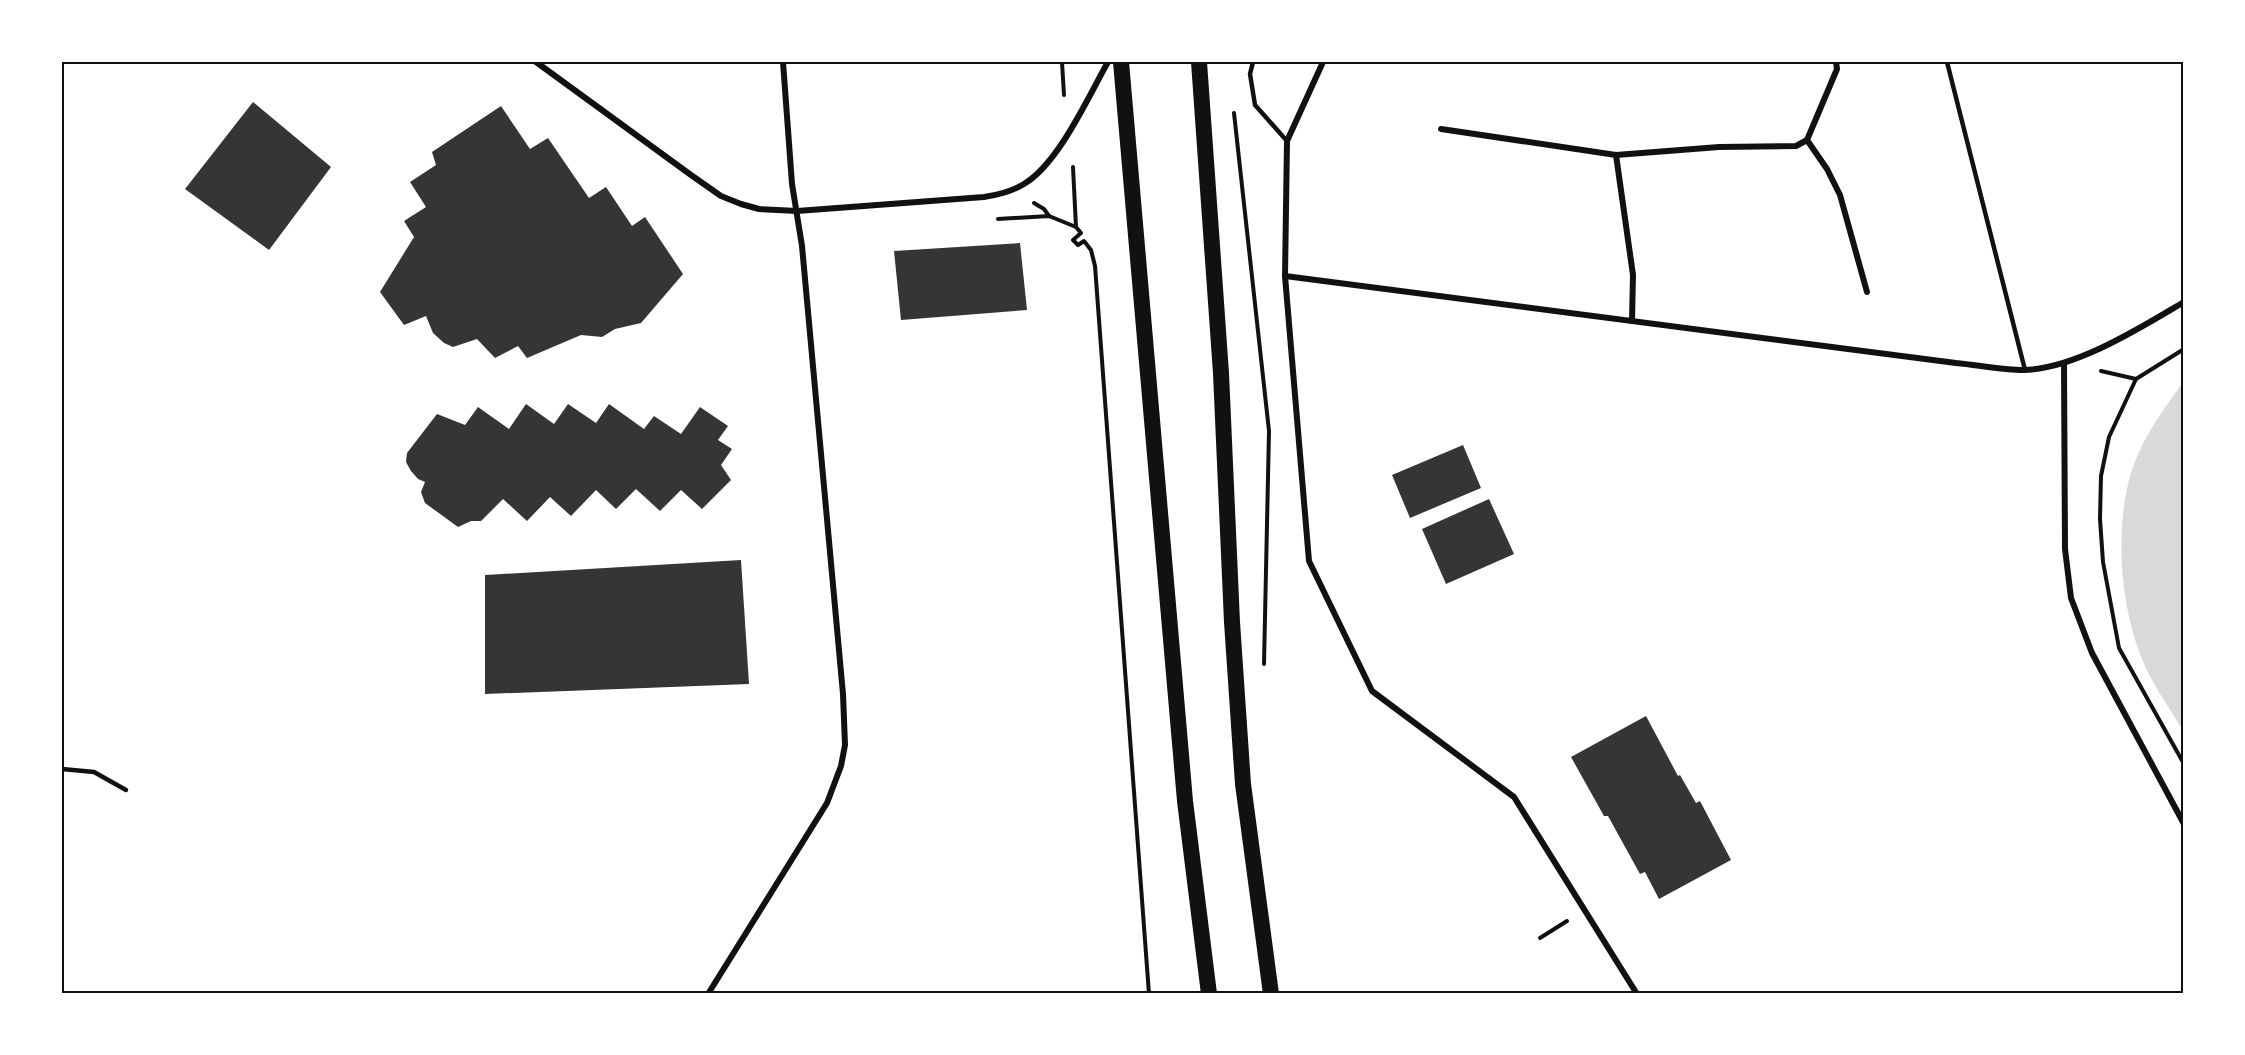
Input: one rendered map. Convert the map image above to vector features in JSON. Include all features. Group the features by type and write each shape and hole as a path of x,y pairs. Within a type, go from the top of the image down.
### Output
{"highway":[{"path":"1121,62 1185,801 1209,993"},
{"path":"1199,62 1221,373 1232,622 1242,773 1271,993"}],"street":[{"path":"536,62 721,196 759,209 797,211 1004,194 1032,178 1052,156 1108,62"},
{"path":"708,993 827,803 841,766 845,745 839,647 802,246 792,184 783,62"},
{"path":"1323,62 1287,141 1285,276 1309,561 1372,691 1514,797 1637,993"},
{"path":"1441,129 1616,155 1719,147 1796,146 1807,140 1838,69 1836,62"},
{"path":"1807,140 1827,169 1840,195 1867,292"},
{"path":"1616,155 1634,275 1632,321"},
{"path":"1285,276 2025,370 2064,364 2133,332 2184,303"},
{"path":"2064,364 2064,549 2071,598 2092,653 2184,824"}],"lane":[{"path":"1253,62 1250,74 1255,105 1287,141"},
{"path":"1947,62 2025,370"},
{"path":"62,769 94,772 126,790"}],"path":[{"path":"1234,109 1269,431 1264,668"},
{"path":"1049,216 1076,227 1081,233 1073,240 1078,245 1084,241 1091,250 1095,266 1149,993"},
{"path":"2184,349 2136,379 2109,437 2101,476 2100,519 2103,562 2119,648 2184,764"},
{"path":"2064,364 2136,379"},
{"path":"1540,938 1585,910"}],"shaded area":[{"path":"2183,382 2183,730 2149,674 2133,632 2124,584 2122,534 2128,486 2134,464 2162,411"}],"building":[{"path":"253,102 331,167 269,250 185,189"},
{"path":"501,106 530,149 548,138 589,198 606,187 632,226 645,217 683,274 641,323 615,329 602,337 581,335 527,358 518,346 495,358 477,339 453,347 444,343 433,333 426,316 404,325 380,292 414,237 404,221 426,207 410,182 436,165 432,152"},
{"path":"1020,243 1027,310 901,320 894,251"},
{"path":"526,404 554,424 568,404 596,423 609,404 644,429 654,416 681,434 700,407 728,426 718,440 732,449 721,465 731,480 702,509 681,490 660,511 636,489 616,509 596,490 571,516 550,497 527,521 503,499 481,521 471,521 458,527 425,503 421,492 425,482 418,479 411,471 406,462 407,453 437,414 465,425 478,407 509,429"},
{"path":"1463,445 1481,488 1410,518 1392,475"},
{"path":"1489,499 1514,554 1446,584 1422,529"},
{"path":"741,560 749,684 485,694 485,575"},
{"path":"1646,716 1678,776 1680,775 1696,803 1700,801 1731,860 1659,899 1645,872 1640,874 1608,816 1604,816 1571,757"}]}
